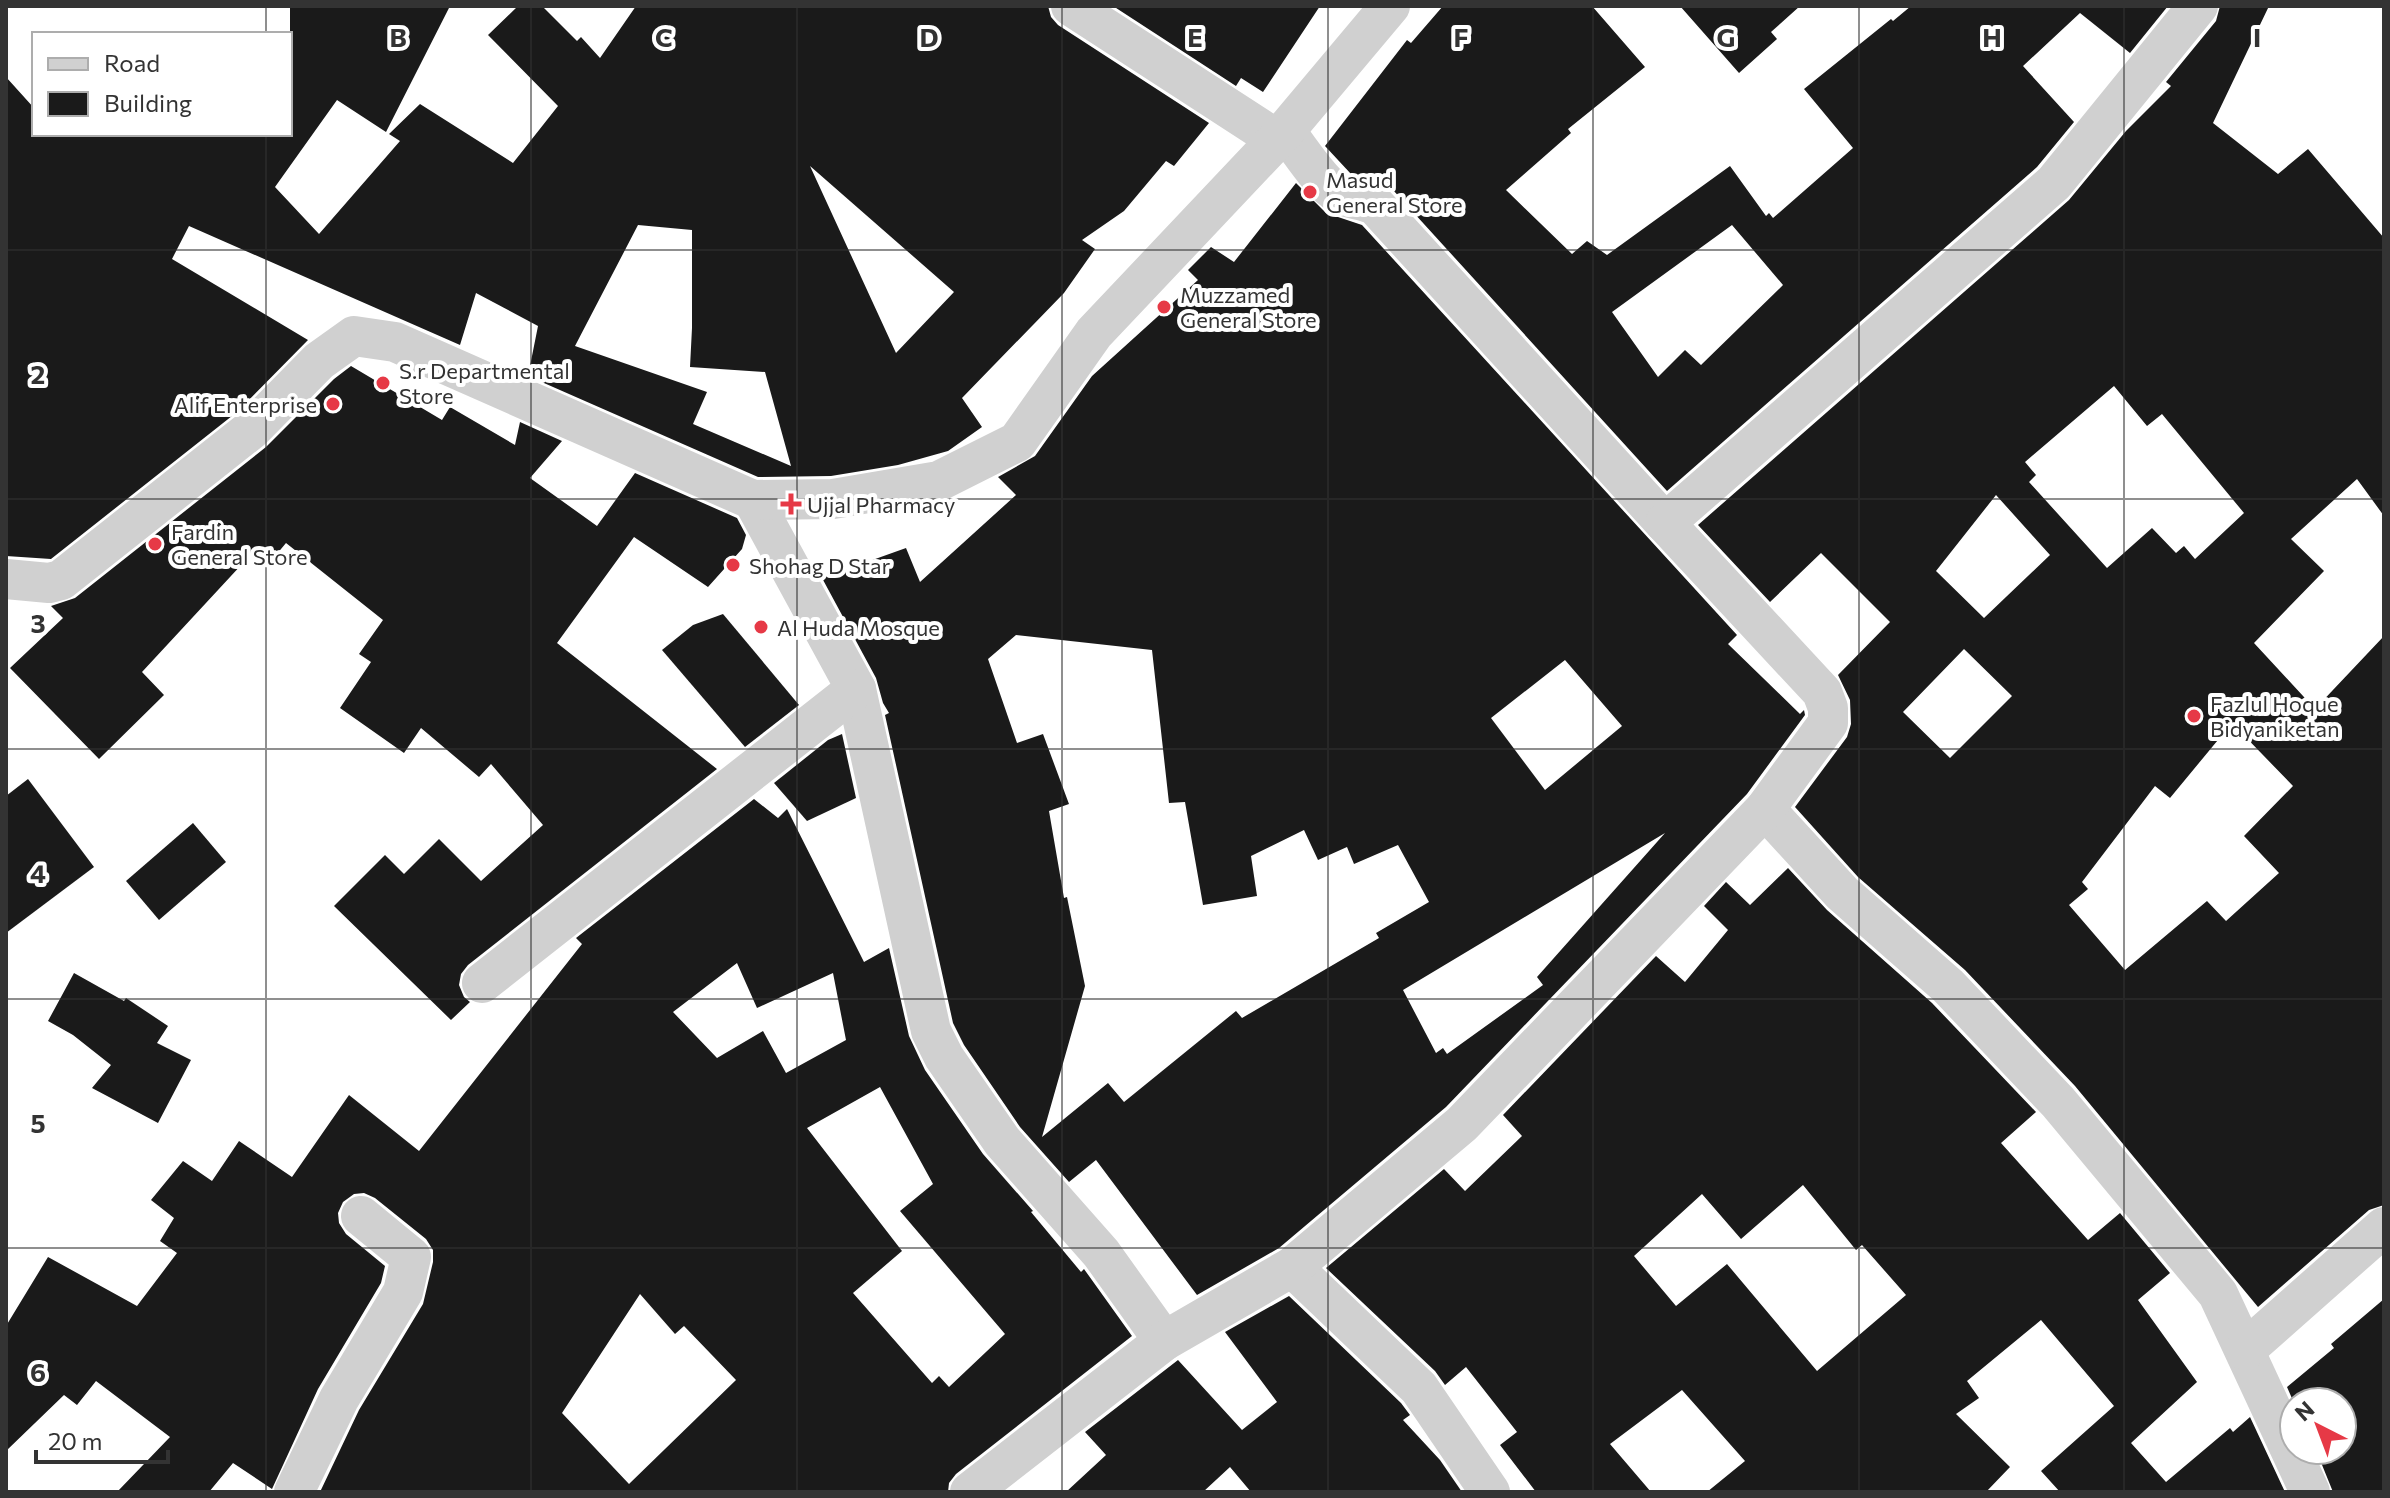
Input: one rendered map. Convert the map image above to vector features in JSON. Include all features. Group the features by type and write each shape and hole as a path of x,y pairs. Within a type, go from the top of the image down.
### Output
{"street":[{"path":"970,1492 1164,1341 1292,1267 1462,1124 1765,809 1828,723 1828,708 1822,692 1376,206 1342,196 1280,135 1071,6"},
{"path":"7,577 49,583 61,580 252,429 319,361 354,336 395,342 753,500 833,499 939,481 1017,442 1094,333 1280,135 1390,6"},
{"path":"1665,523 2054,183 2198,6"},
{"path":"753,500 856,689 931,1031 944,1057 1002,1141 1101,1253 1164,1341"},
{"path":"482,983 856,689"},
{"path":"1765,809 1842,893 1948,986 2058,1102 2218,1294 2310,1492"},
{"path":"294,1492 339,1399 403,1292 411,1257 361,1216"},
{"path":"2245,1350 2384,1227"},
{"path":"1292,1267 1419,1388 1490,1492"}],"building":[{"path":"290,6 450,6 386,132 337,100 275,187 319,234 400,141 389,134 420,104 513,163 558,106 488,35 518,6 542,6 577,41 581,37 600,58 636,6 1048,6 1051,17 1058,25 1209,123 1174,166 1166,161 1124,211 1082,240 1095,249 1064,293 962,398 982,427 948,451 898,465 831,476 758,477 528,376 538,326 476,293 460,345 189,226 172,259 308,340 237,412 51,559 6,556 6,77 32,106 32,136 292,136","holes":["810,166 954,292 896,353","638,225 692,230 690,367 765,372 791,466 693,424 707,392 575,346"]},
{"path":"1113,6 1320,6 1263,92 1241,78 1236,86"},
{"path":"1443,6 1592,6 1645,67 1568,129 1571,133 1506,190 1572,254 1587,241 1607,255 1730,166 1766,216 1769,213 1773,218 1853,148 1804,89 1911,6 2168,6 2130,53 2080,13 2023,66 2074,122 2037,167 1667,491 1393,190 1379,182 1351,174 1325,146 1407,40 1411,43","holes":["1732,225 1783,285 1701,365 1685,350 1658,377 1612,312"]},
{"path":"1680,6 1800,6 1771,32 1777,39 1739,73"},
{"path":"2220,6 2269,6 2213,123 2278,174 2308,149 2384,238 2384,516 2357,479 2291,539 2324,571 2254,643 2315,709 2384,636 2384,1205 2369,1210 2258,1307 2075,1086 1965,970 1858,877 1795,807 1847,737 1851,724 1850,700 1838,675 1890,622 1821,553 1770,602 1698,525 2069,200 2126,131 2171,86 2166,82 2216,21","holes":["2114,386 2147,426 2162,414 2244,513 2195,559 2184,546 2176,553 2152,528 2107,568 2029,482 2036,475 2025,462","1996,495 2050,555 1984,618 1936,571","1964,649 2012,696 1950,758 1903,712","2232,723 2293,786 2244,836 2279,873 2226,921 2207,901 2125,970 2069,905 2088,889 2082,882 2155,786 2170,798"]},
{"path":"1296,183 1326,213 1362,225 1737,635 1728,644 1800,714 1804,710 1805,715 1747,794 1446,1107 1279,1248 1197,1295 1096,1160 1069,1182 1020,1127 964,1045 953,1023 885,715 889,713 876,678 822,578 906,548 920,582 1016,495 998,477 1035,456 1092,376 1198,280 1188,270 1211,247 1234,262","holes":["1016,635 1152,650 1169,803 1185,802 1203,905 1257,896 1251,856 1304,830 1318,860 1347,847 1354,864 1398,845 1429,902 1376,933 1379,938 1242,1018 1236,1011 1124,1102 1108,1083 1042,1137 1085,986 1067,897 1064,898 1049,811 1069,804 1043,734 1017,743 988,659","1565,660 1622,726 1545,790 1491,718","1665,833 1537,977 1543,985 1447,1054 1443,1048 1436,1053 1403,990"]},
{"path":"351,366 442,420 450,407 515,445 520,422 562,441 530,478 597,526 635,473 737,518 746,535 742,549 708,587 634,537 557,643 717,769 468,965 461,974 459,985 470,1002 451,1020 334,906 385,855 404,874 439,839 481,881 543,825 491,764 479,777 421,728 404,753 340,708 371,662 359,654 383,620 286,543 271,561 256,549 142,672 164,695 99,759 10,668 63,618 51,606 75,598 266,447"},
{"path":"723,614 799,705 745,747 662,650 693,625"},
{"path":"842,734 856,798 807,821 774,783 828,740"},
{"path":"28,779 94,867 6,933 6,796"},
{"path":"754,799 778,818 787,809 864,962 889,948 909,1036 925,1070 983,1154 1081,1272 1084,1269 1132,1336 956,1474 949,1483 948,1492 320,1492 359,1410 423,1304 433,1262 433,1250 426,1239 375,1198 364,1193 354,1194 343,1202 338,1213 339,1223 346,1234 385,1266 381,1283 318,1389 272,1489 233,1463 209,1492 117,1492 170,1437 96,1381 77,1405 64,1395 6,1451 6,1326 48,1257 137,1306 177,1253 160,1241 174,1218 151,1200 183,1161 212,1181 239,1141 292,1177 349,1095 419,1151 582,944 576,938","holes":["737,963 757,1008 833,973 846,1040 786,1073 763,1031 717,1058 673,1012","880,1087 933,1184 900,1211 1005,1334 949,1387 939,1376 932,1383 853,1293 902,1251 807,1128","640,1294 675,1334 684,1326 736,1380 629,1484 562,1413"]},
{"path":"193,823 226,862 159,920 126,881"},
{"path":"1788,868 1827,910 1932,1003 2036,1112 2001,1143 2088,1240 2120,1213 2170,1273 2138,1300 2197,1382 2131,1443 2166,1482 2230,1428 2233,1432 2250,1417 2285,1492 2060,1492 2041,1471 2114,1406 2041,1320 1967,1381 1979,1398 1956,1414 2010,1467 1986,1492 1707,1492 1745,1461 1682,1390 1610,1444 1651,1492 1536,1492 1500,1445 1517,1432 1466,1367 1445,1385 1435,1371 1326,1268 1444,1169 1465,1191 1522,1136 1503,1115 1656,956 1685,982 1728,930 1704,906 1726,882 1750,905","holes":["1803,1185 1856,1250 1862,1245 1906,1295 1817,1371 1727,1264 1676,1306 1634,1256 1702,1194 1741,1239"]},
{"path":"74,973 124,1001 126,998 168,1026 157,1043 191,1060 158,1123 92,1088 111,1065 73,1035 48,1021"},
{"path":"1289,1296 1401,1403 1410,1415 1403,1420 1440,1460 1462,1492 1251,1492 1230,1467 1203,1492 1066,1492 1106,1455 1085,1432 1178,1360 1242,1430 1277,1402 1225,1332"},
{"path":"2384,1299 2384,1492 2333,1492 2322,1466 2358,1466 2358,1386 2288,1386 2334,1348 2331,1344"}],"place":[{"name":"Masud General Store","path":"1310,192"},
{"name":"Muzzamed General Store","path":"1164,307"},
{"name":"S.r Departmental Store","path":"383,383"},
{"name":"Alif Enterprise","path":"333,404"},
{"name":"Ujjal Pharmacy","path":"791,504"},
{"name":"Fardin General Store","path":"155,544"},
{"name":"Shohag D Star","path":"733,565"},
{"name":"Al Huda Mosque","path":"761,627"},
{"name":"Fazlul Hoque Bidyaniketan","path":"2194,716"}]}
